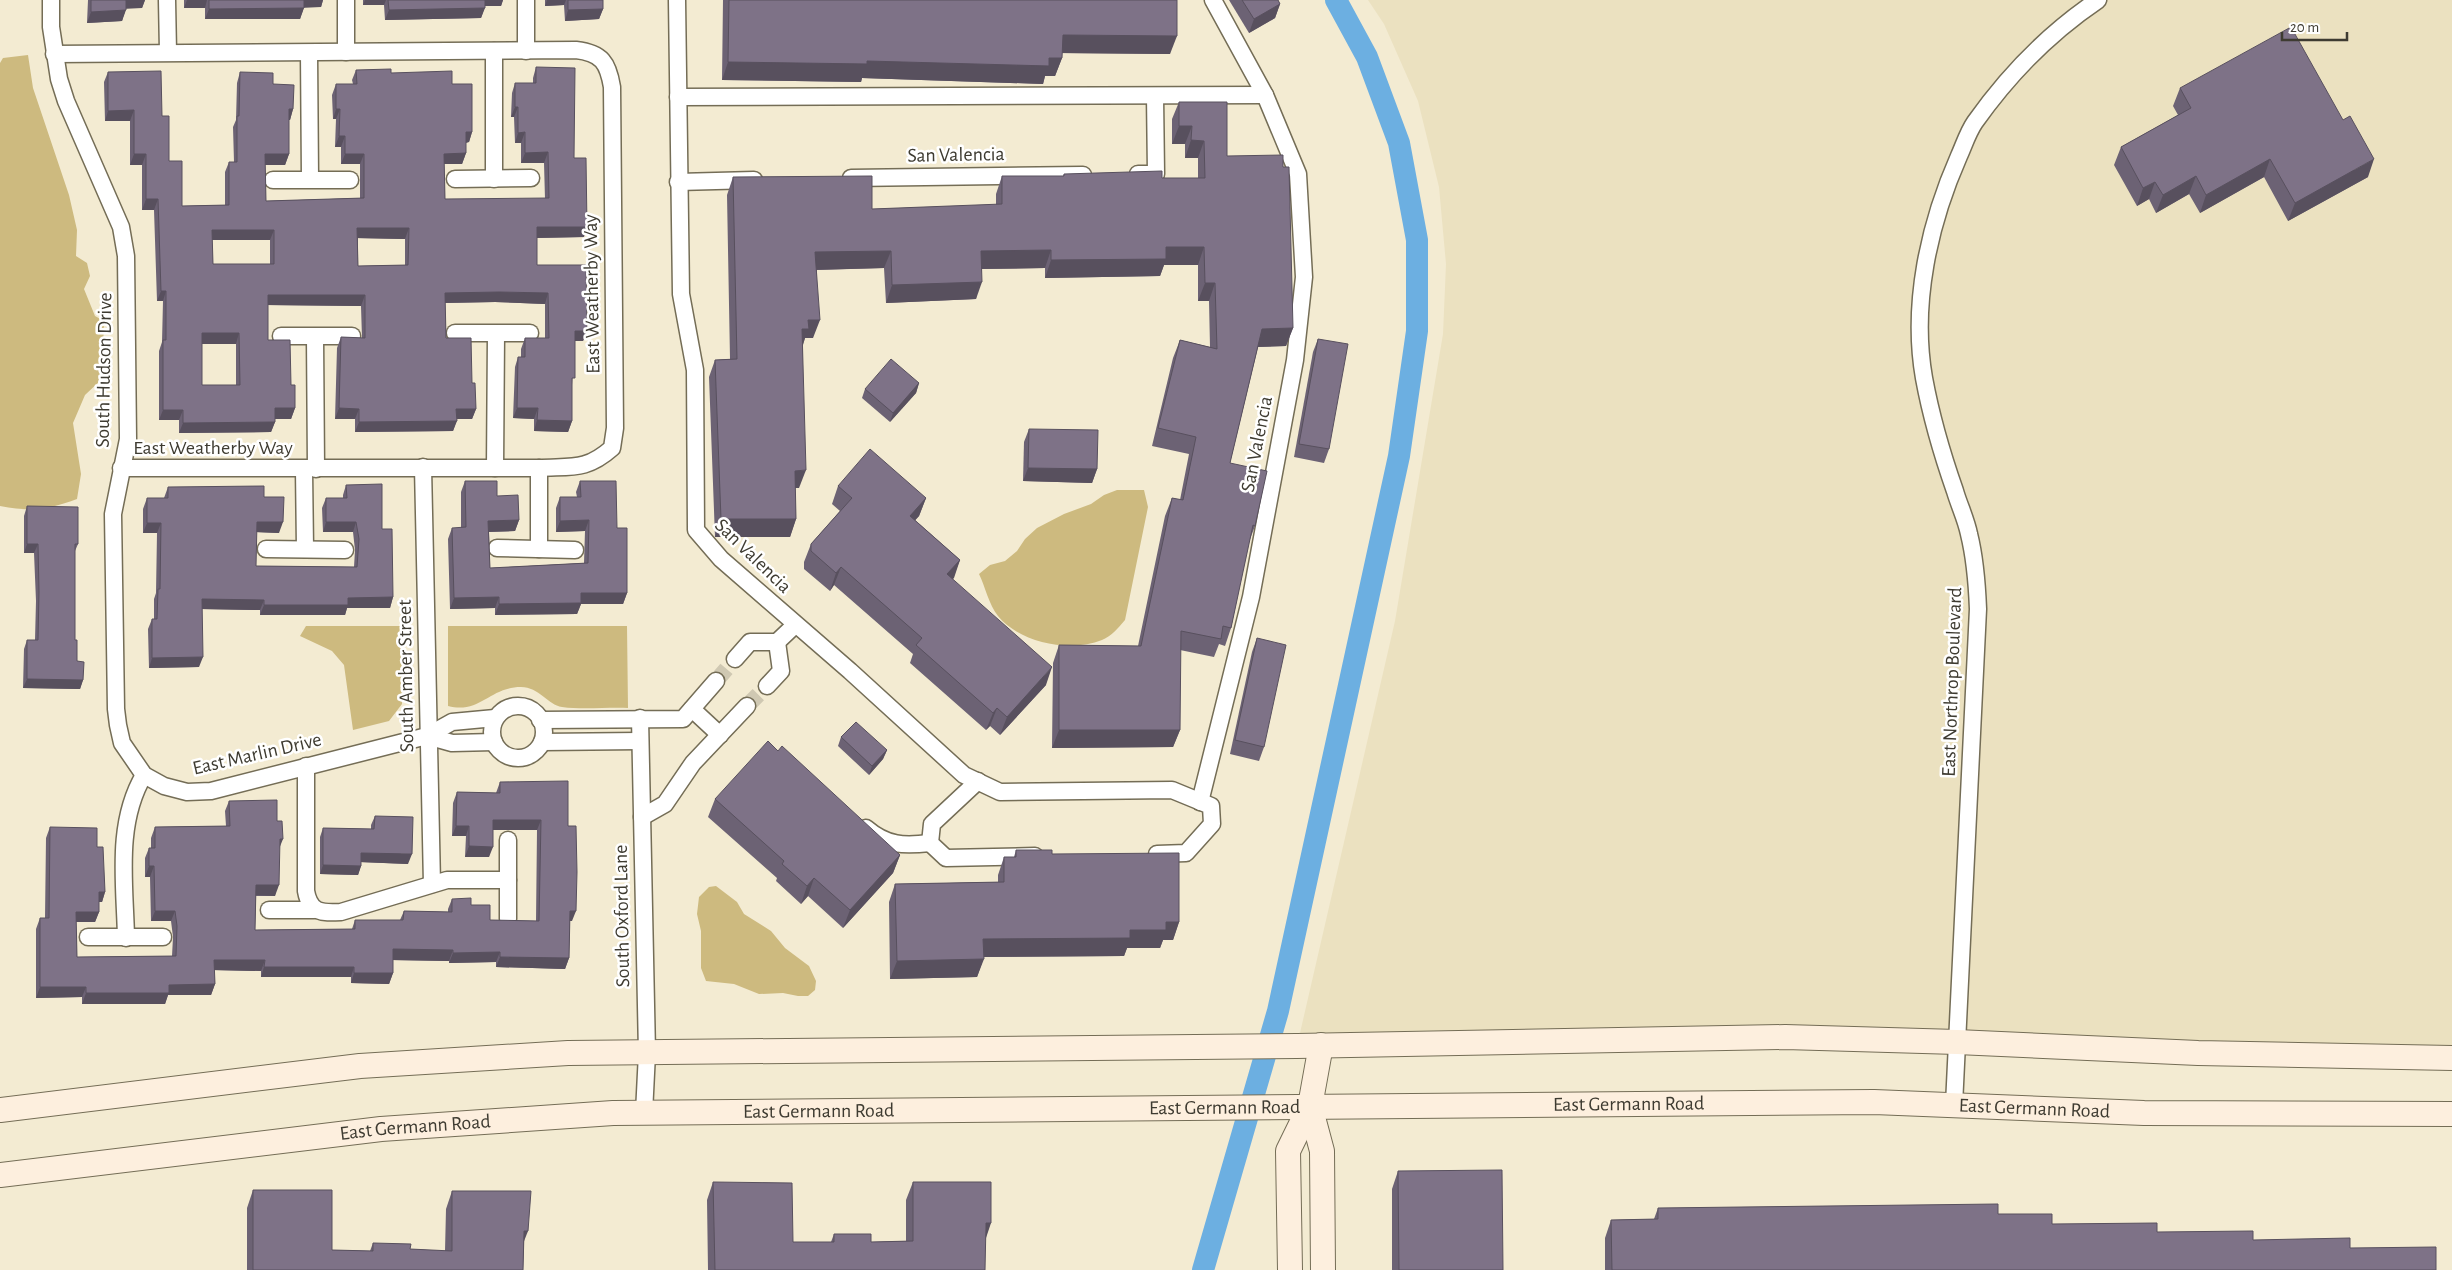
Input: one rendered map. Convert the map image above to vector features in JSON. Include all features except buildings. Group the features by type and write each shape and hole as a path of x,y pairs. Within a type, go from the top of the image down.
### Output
{"main road":[{"path":"0,1110 360,1066 490,1057 647,1053 1297,1046 1785,1038 1957,1042 2198,1053 2452,1058"},
{"path":"1290,1270 1288,1151 1310,1106 1321,1045"},
{"name":"East Germann Road","path":"0,1175 381,1128 613,1113 1874,1102 2144,1113 2452,1114"},
{"path":"1310,1106 1322,1151 1323,1270"}],"street":[{"name":"South Hudson Drive","path":"51,0 54,54 66,101 121,227 126,256 128,439 113,514 116,709 122,743 144,775"},
{"path":"167,0 168,52"},
{"path":"346,0 346,52"},
{"path":"54,54 526,51 526,0"},
{"name":"San Valencia","path":"677,0 681,294 695,370 694,498 696,530 721,559 964,775 1000,792 1172,790 1200,802 1251,597 1295,360 1304,277 1298,174 1265,95 1213,0"},
{"name":"East Northrop Boulevard","path":"1954,1105 1978,609 1976,572 1969,533 1935,428 1924,376 1918,322 1935,223 1948,180 1974,124 2030,55 2062,24 2098,0"},
{"path":"494,51 494,179"},
{"name":"East Weatherby Way","path":"121,468 310,470 424,467 539,468 588,465 598,461 612,448 615,428 612,87 609,71 604,62 591,52 526,51"},
{"path":"309,52 310,179"},
{"path":"678,97 1265,95"},
{"path":"1118,174 1156,174 1155,96"},
{"name":"San Valencia","path":"834,179 1099,175"},
{"path":"456,179 531,178"},
{"path":"273,180 350,180"},
{"path":"678,182 766,180"},
{"path":"456,333 530,333"},
{"path":"495,468 496,334"},
{"path":"280,336 352,336"},
{"name":"East Weatherby Way","path":"305,549 315,337"},
{"name":"South Amber Street","path":"424,467 427,736 432,884"},
{"path":"539,468 539,549"},
{"path":"497,548 575,550"},
{"path":"266,549 345,550"},
{"path":"735,659 750,642 777,642 795,625"},
{"path":"767,686 781,671 777,642"},
{"path":"495,718 492,734 494,742 505,755 522,758 537,750 542,742 544,731 540,720 683,719 716,681"},
{"name":"East Marlin Drive","path":"144,775 164,786 187,792 211,791 427,736 452,722 495,718 502,712 518,706 527,708 540,720"},
{"path":"642,817 666,804 693,763 747,706"},
{"path":"692,709 720,735"},
{"name":"South Oxford Lane","path":"640,718 647,1053 644,1113"},
{"path":"427,736 452,744 494,742"},
{"path":"542,742 640,741"},
{"path":"306,766 306,891 308,902 314,910"},
{"path":"126,938 124,838 134,793 144,775"},
{"path":"930,843 932,824 978,781"},
{"path":"1138,854 1186,853 1212,824 1210,806 1200,802"},
{"path":"856,819 877,838 894,845 930,843 946,858 1052,856"},
{"path":"508,840 508,920"},
{"path":"269,910 341,912 447,880 508,880"},
{"path":"88,937 163,937"}],"shaded area":[{"path":"1368,0 2452,0 2452,1055 2094,1048 1297,1046 1395,621 1443,334 1446,264 1439,187 1418,101 1384,24"},
{"path":"28,55 33,88 69,195 77,230 76,256 87,263 90,276 84,289 95,316 104,321 102,379 85,395 73,423 81,474 77,499 57,506 39,509 0,506 0,63 3,58"},
{"path":"1117,490 1144,490 1148,507 1125,620 1115,632 1106,638 1089,644 1075,646 1046,643 1032,639 1007,625 995,612 979,574 990,565 1005,561 1017,551 1025,539 1037,528"},
{"path":"306,626 401,626 402,704 389,721 353,730 344,665 332,651 300,636"},
{"path":"448,626 627,626 628,708 562,707 557,706 533,690 521,687 501,691 477,704 459,707 448,706"},
{"path":"716,886 737,902 744,914 771,931 785,948 809,966 816,981 815,990 808,996 783,993 759,994 734,984 706,981 701,968 701,931 697,914 699,897 709,887"}],"waterway":[{"path":"1203,1270 1278,1011 1399,456 1417,331 1417,240 1399,143 1367,57 1336,0"}],"tunnel":[{"path":"716,681 735,659"},
{"path":"747,706 767,686"}]}
